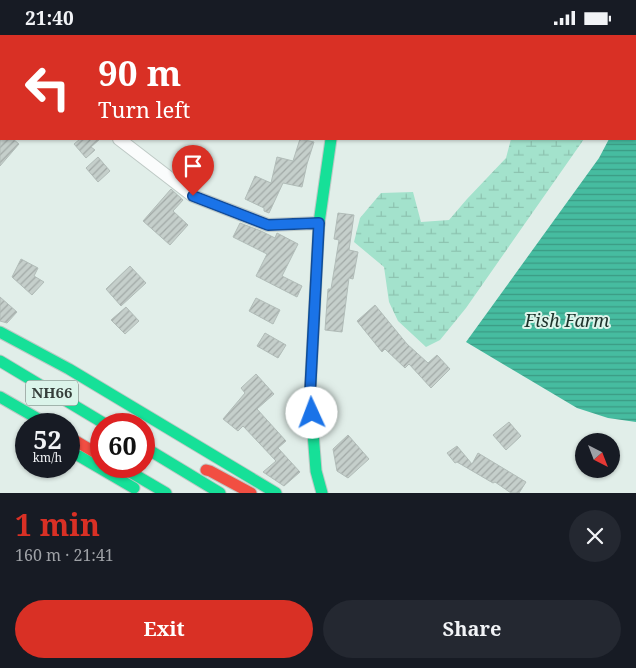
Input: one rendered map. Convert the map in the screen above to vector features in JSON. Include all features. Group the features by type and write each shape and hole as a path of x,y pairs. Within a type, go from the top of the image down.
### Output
{"main road":[{"path":"322,493 316,471 310,394 319,223 331,140"},
{"path":"0,332 69,369 276,493"},
{"name":"NH66","path":"0,361 90,416"},
{"name":"NH66","path":"0,397 27,413"},
{"path":"0,409 15,418"},
{"path":"155,454 220,493"},
{"path":"80,456 143,493"},
{"path":"172,464 210,471 251,493"},
{"path":"140,478 166,493"}],"street":[{"path":"120,140 193,196 268,225 319,223"}],"green space":[{"path":"511,140 583,140 466,308 440,340 426,347 398,321 389,302 384,267 354,242 360,218 381,193 413,192 421,222 449,220 506,158"}],"water":[{"name":"Fish Farm","path":"608,140 636,140 636,422 608,418 577,408 466,342 599,158"}],"building":[{"path":"0,140 14,140 19,144 0,166"},
{"path":"79,140 99,140 91,147 95,150 86,158 74,144"},
{"path":"300,140 314,142 302,187 283,183 269,213 264,211 264,208 245,199 255,176 271,183 277,157 293,161"},
{"path":"98,157 110,171 98,182 86,168"},
{"path":"171,189 183,200 173,211 188,225 170,245 143,221"},
{"path":"338,213 354,215 349,250 358,252 353,279 349,278 342,332 325,330 328,289 331,289 339,240 334,239"},
{"path":"240,223 275,238 277,233 298,244 282,276 302,286 297,297 256,276 267,254 233,237"},
{"path":"21,259 38,268 34,276 44,282 32,295 12,277"},
{"path":"130,266 146,283 121,306 106,289"},
{"path":"0,297 17,312 7,323 0,321"},
{"path":"256,298 280,310 273,324 249,311"},
{"path":"375,305 407,344 428,363 437,355 450,369 431,388 409,364 405,368 385,349 382,352 357,321"},
{"path":"126,307 139,321 125,334 111,320"},
{"path":"265,333 286,345 278,358 257,346"},
{"path":"256,374 274,394 257,409 286,441 278,448 300,472 284,486 263,472 276,461 243,426 238,431 223,419 245,393 241,388"},
{"path":"509,422 521,436 506,450 493,435"},
{"path":"348,435 369,459 348,478 337,471 333,449"},
{"path":"457,446 472,464 478,453 526,482 519,493 511,493 495,482 493,483 457,462 455,463 447,453"}],"traffic: fast":[{"path":"322,493 316,471 310,394 319,223 331,140"},
{"path":"0,332 69,369 276,493"},
{"path":"0,361 90,415"},
{"path":"0,397 28,413"},
{"path":"155,454 220,493"},
{"path":"80,457 134,488"},
{"path":"140,478 166,493"}],"traffic: jam":[{"path":"80,444 90,449"},
{"path":"206,470 251,493"}],"route":[{"path":"193,196 268,225 319,223 310,394 312,413"}]}
